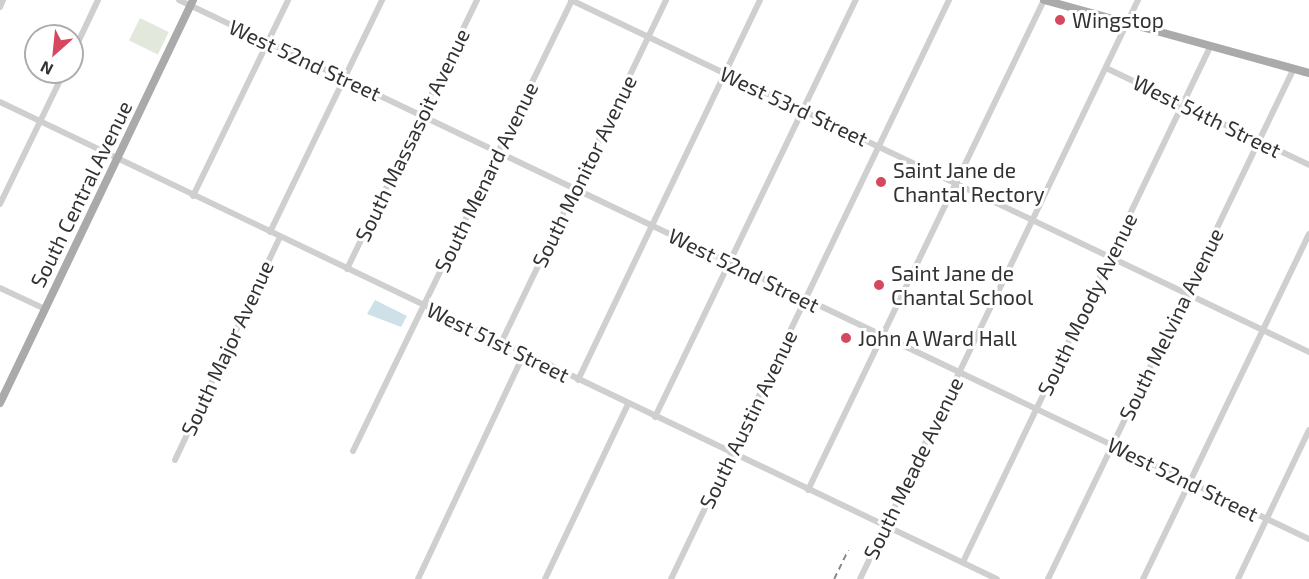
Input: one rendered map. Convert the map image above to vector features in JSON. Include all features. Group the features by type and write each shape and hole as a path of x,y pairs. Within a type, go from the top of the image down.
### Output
{"main road":[{"path":"1044,0 1309,72"},
{"name":"South Central Avenue","path":"0,403 192,3"}],"street":[{"path":"0,7 3,0"},
{"path":"84,30 98,0"},
{"name":"West 52nd Street","path":"179,0 192,3 421,116 1309,539"},
{"path":"193,196 288,0"},
{"name":"South Major Avenue","path":"270,232 382,0"},
{"name":"South Massasoit Avenue","path":"347,269 477,0"},
{"name":"West 53rd Street","path":"572,0 1309,352"},
{"name":"South Menard Avenue","path":"353,451 572,0"},
{"name":"South Monitor Avenue","path":"501,343 666,0"},
{"path":"578,380 760,0"},
{"path":"655,417 856,0"},
{"name":"South Austin Avenue","path":"671,579 950,0"},
{"path":"808,490 1044,0"},
{"name":"South Meade Avenue","path":"860,579 1138,0"},
{"name":"South Moody Avenue","path":"963,562 1211,45"},
{"name":"West 54th Street","path":"1106,68 1309,165"},
{"name":"South Melvina Avenue","path":"1048,579 1294,68"},
{"path":"0,204 58,84"},
{"name":"West 51st Street","path":"0,102 627,404 997,579"},
{"path":"1143,579 1309,234"},
{"name":"South Major Avenue","path":"175,460 280,237"},
{"path":"0,288 45,309"},
{"path":"418,579 524,354"},
{"path":"545,579 627,404"},
{"path":"1238,579 1309,430"}],"shaded area":[{"path":"140,18 169,32 158,54 129,40"},
{"path":"375,300 407,316 401,327 367,314"}],"railway":[{"path":"834,579 848,550"}],"place":[{"name":"Wingstop","path":"1060,20"},
{"name":"Saint Jane de Chantal Rectory","path":"881,182"},
{"name":"Saint Jane de Chantal School","path":"879,285"},
{"name":"John A Ward Hall","path":"846,338"}]}
